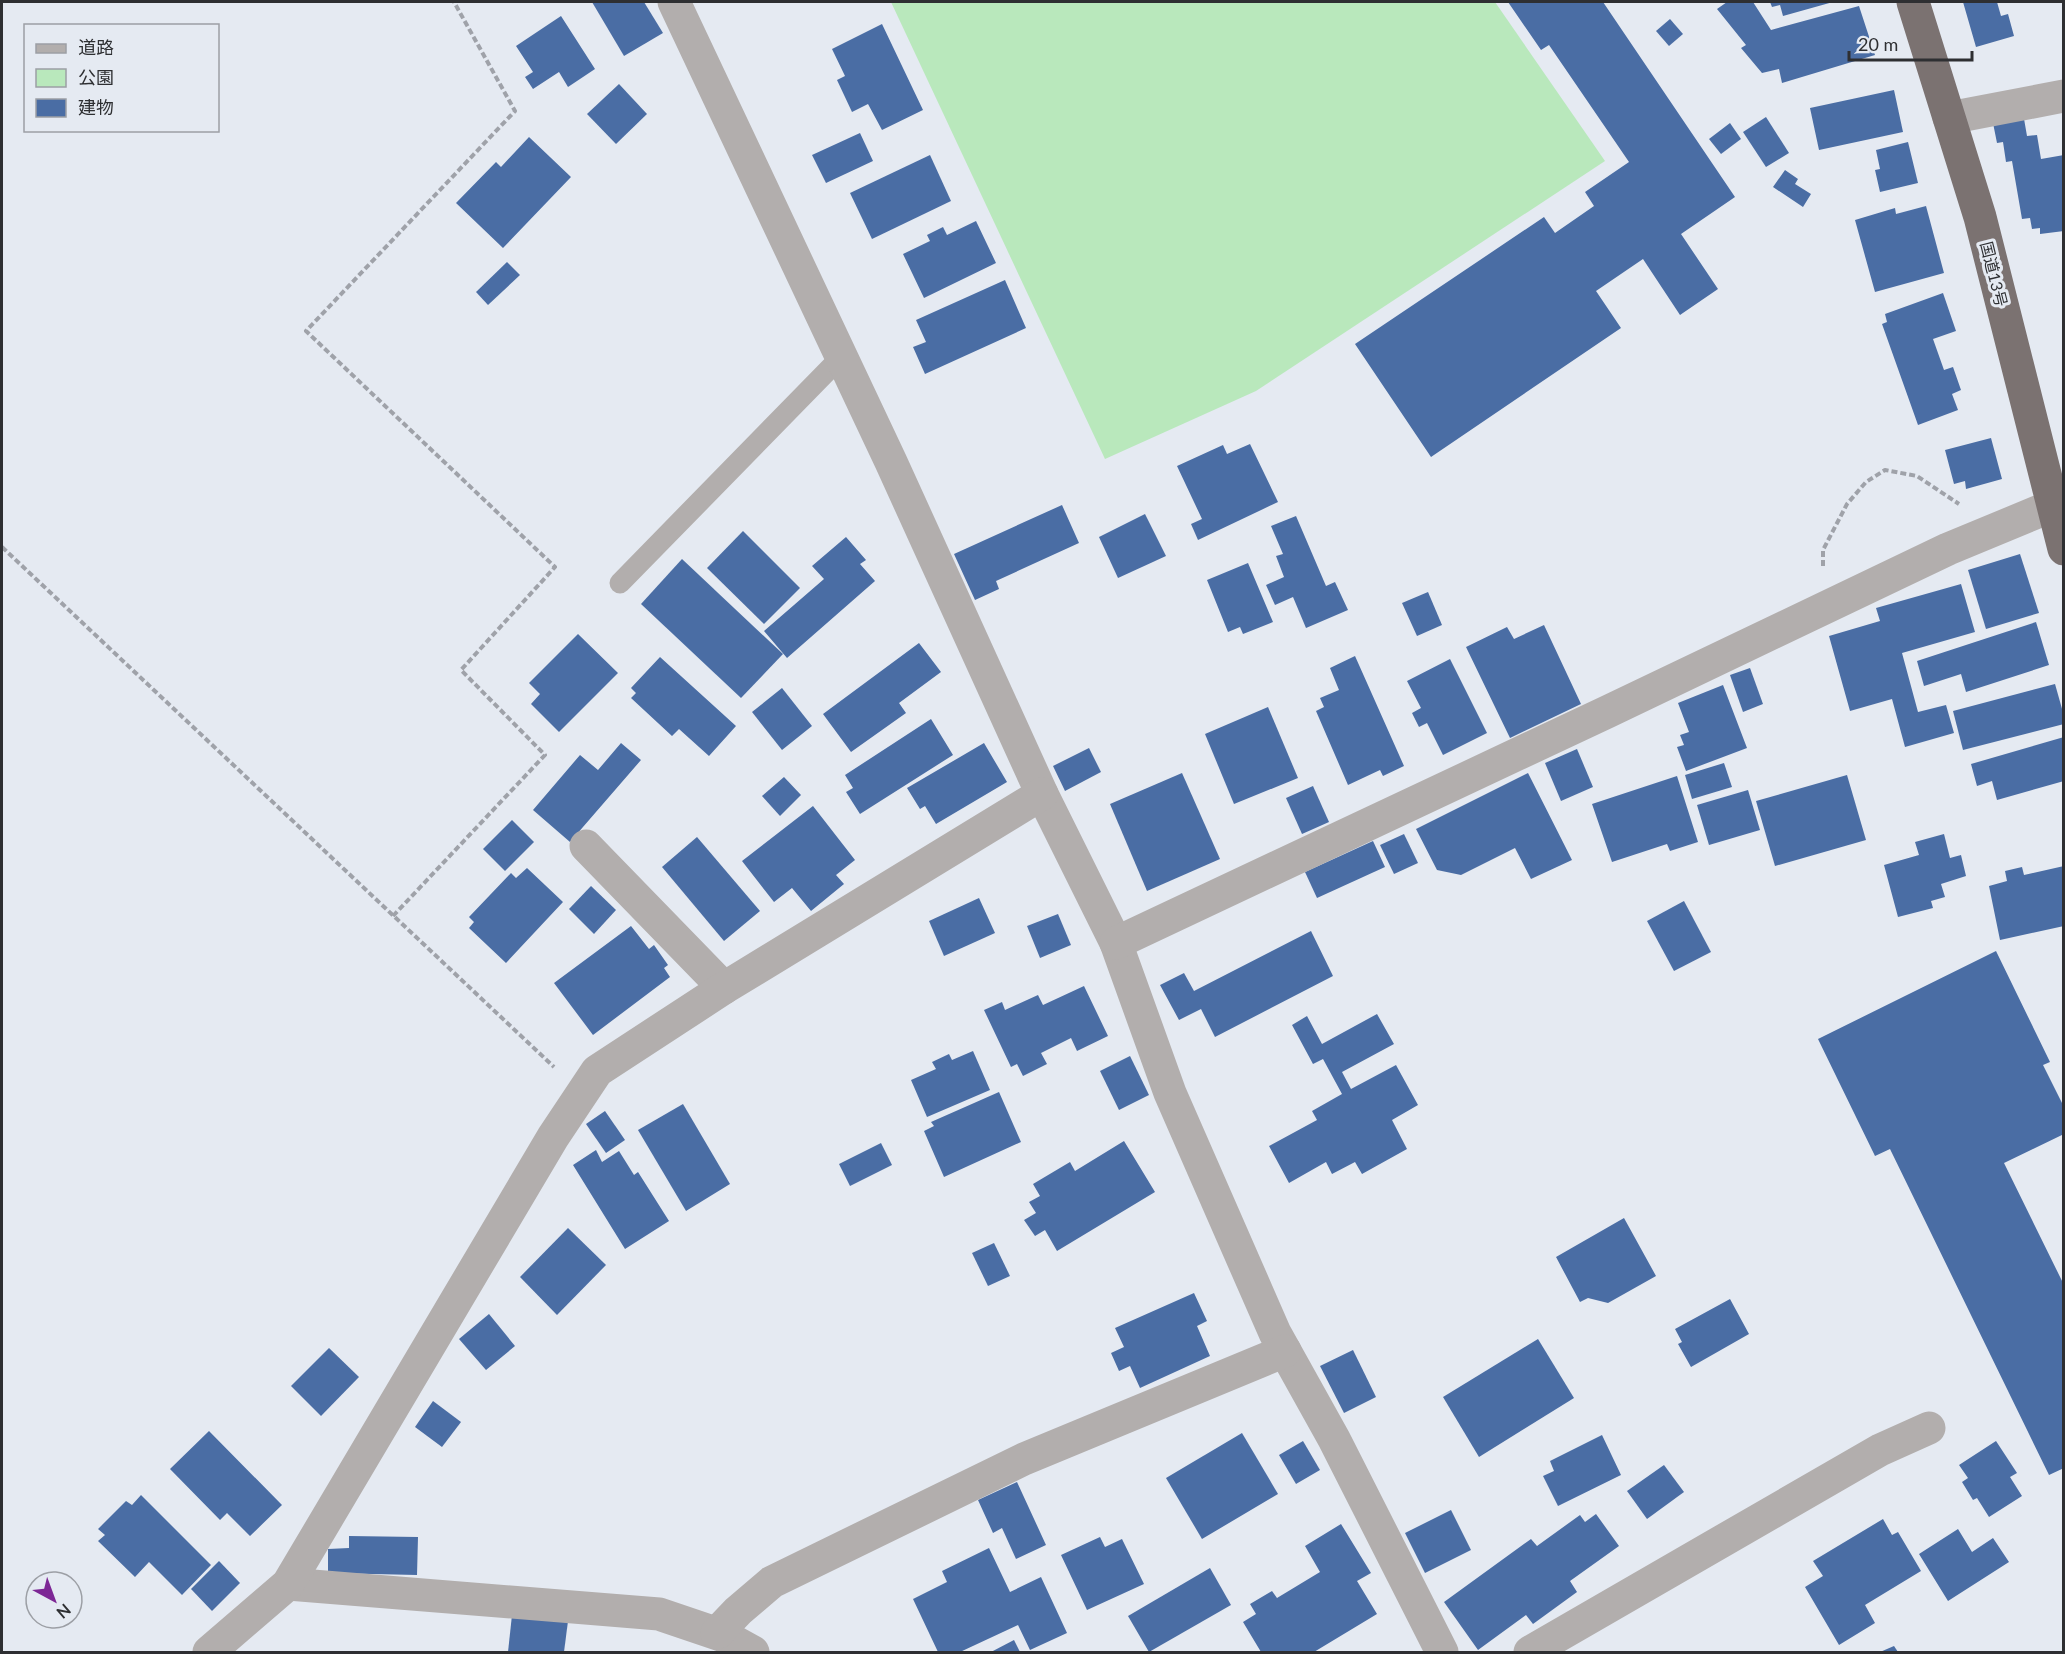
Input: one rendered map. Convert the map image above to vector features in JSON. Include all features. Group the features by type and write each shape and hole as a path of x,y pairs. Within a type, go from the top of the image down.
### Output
{"highway":[{"name":"国道13号","path":"1913,2 1980,217 2064,549"}],"street":[{"path":"674,2 842,357 1042,794 1116,943 1170,1093 1275,1333 1334,1439 1442,1653"},
{"path":"1949,118 2064,96"},
{"path":"1116,943 1948,549 2052,506"},
{"path":"208,1653 288,1584 553,1137 597,1071 724,988 1042,794"},
{"path":"586,846 724,988"},
{"path":"717,1633 738,1611 772,1582 1024,1460 1285,1351"},
{"path":"1530,1653 1880,1450 1929,1428"},
{"path":"288,1584 659,1614 717,1633 753,1653"}],"lane":[{"path":"620,583 842,357"}],"path":[{"path":"393,916 545,754 461,670 555,567 306,331 515,111 454,2"},
{"path":"1834,604 1823,578 1823,550 1846,504 1866,482 1885,470 1917,476 1962,507 1990,532"},
{"path":"2,547 582,1094"}],"green space":[{"path":"891,2 1495,2 1605,161 1256,391 1105,459"}],"building":[{"path":"592,2 644,2 663,33 624,56"},
{"path":"1508,2 1603,2 1735,197 1681,234 1718,289 1680,315 1643,259 1596,291 1621,328 1431,457 1355,344 1544,217 1555,233 1594,206 1585,192 1629,162 1549,45 1541,50"},
{"path":"1727,2 1753,2 1771,30 1859,6 1875,55 1782,83 1779,69 1762,73 1741,48 1746,45 1717,9"},
{"path":"1770,2 1833,2 1783,16 1780,5 1772,7"},
{"path":"1963,2 1997,2 2001,16 2008,14 2014,36 1976,47"},
{"path":"561,16 595,69 568,87 559,72 533,89 525,77 533,72 516,46"},
{"path":"1670,19 1683,34 1669,46 1656,31"},
{"path":"882,24 923,110 882,130 868,104 852,112 837,80 845,76 832,49"},
{"path":"619,84 647,114 616,144 587,114"},
{"path":"1894,90 1903,132 1819,150 1810,108"},
{"path":"2023,113 2027,136 2037,135 2041,159 2064,155 2064,231 2040,234 2040,228 2032,229 2030,218 2022,219 2012,161 2006,162 2003,142 1997,143 1992,118"},
{"path":"1766,117 1789,153 1766,167 1743,132"},
{"path":"1730,123 1741,139 1721,154 1709,139"},
{"path":"860,133 873,161 826,183 812,155"},
{"path":"529,137 571,177 503,248 456,203 496,162 501,167"},
{"path":"1908,142 1918,183 1880,192 1875,170 1880,169 1876,150"},
{"path":"930,155 951,201 872,239 850,193"},
{"path":"1785,170 1798,179 1795,184 1811,194 1803,207 1773,187"},
{"path":"1926,206 1944,273 1875,292 1855,220 1895,208 1896,214"},
{"path":"976,221 996,263 924,298 903,254 930,241 927,235 943,227 947,235"},
{"path":"507,262 520,275 488,305 476,292"},
{"path":"1005,280 1026,328 925,374 913,347 926,342 916,320"},
{"path":"1943,293 1956,331 1933,339 1944,370 1953,367 1961,390 1952,394 1958,410 1918,425 1882,324 1887,322 1885,314"},
{"path":"1991,438 2002,479 1966,489 1965,481 1954,484 1945,450"},
{"path":"1250,444 1278,502 1198,540 1191,524 1202,519 1177,466 1223,445 1227,454"},
{"path":"1062,505 1079,543 996,581 999,589 975,600 954,554"},
{"path":"1145,514 1166,556 1118,578 1099,537"},
{"path":"1296,516 1326,586 1335,582 1348,610 1306,628 1293,597 1275,605 1266,585 1284,577 1276,556 1283,554 1271,526"},
{"path":"743,531 800,588 764,624 707,568"},
{"path":"846,537 866,560 860,564 875,581 787,658 764,631 824,579 812,566"},
{"path":"2020,554 2039,613 1986,629 1968,570"},
{"path":"682,559 783,654 741,698 641,604"},
{"path":"1248,563 1273,622 1243,634 1240,627 1228,632 1207,580"},
{"path":"1961,584 1975,632 1902,653 1918,712 1946,705 1954,733 1905,747 1892,699 1850,711 1829,636 1880,621 1876,608"},
{"path":"1428,592 1442,625 1417,636 1402,603"},
{"path":"2036,622 2049,665 1966,692 1961,674 1924,686 1917,661"},
{"path":"1544,625 1581,704 1510,738 1466,647 1507,627 1514,639"},
{"path":"578,634 618,673 559,732 531,704 540,694 529,683"},
{"path":"919,643 941,672 899,703 906,713 851,752 823,714"},
{"path":"1355,656 1404,766 1383,776 1380,770 1348,785 1316,711 1324,707 1320,698 1339,690 1330,668"},
{"path":"660,657 736,726 709,756 679,729 672,736 631,698 636,693 631,688"},
{"path":"1450,659 1487,733 1443,755 1427,723 1419,727 1412,713 1421,708 1407,681"},
{"path":"1750,668 1763,704 1743,712 1730,675"},
{"path":"2055,684 2064,724 1963,750 1953,711"},
{"path":"1723,685 1747,748 1686,771 1677,747 1684,745 1680,735 1689,732 1678,703"},
{"path":"782,688 812,726 782,750 752,712"},
{"path":"1268,707 1298,778 1234,804 1205,734"},
{"path":"931,719 953,755 860,814 846,792 853,788 845,775"},
{"path":"2064,737 2064,781 1997,800 1992,781 1977,786 1971,764"},
{"path":"621,743 641,760 570,842 533,810 580,755 598,770"},
{"path":"984,743 1007,782 936,824 925,806 920,809 907,788"},
{"path":"1089,748 1101,772 1065,791 1053,766"},
{"path":"1577,749 1593,787 1561,801 1545,763"},
{"path":"1724,763 1732,787 1692,799 1685,775"},
{"path":"1182,773 1220,859 1147,891 1110,804"},
{"path":"1528,773 1572,860 1531,879 1515,848 1461,875 1437,870 1416,829"},
{"path":"1847,775 1866,840 1775,866 1756,801"},
{"path":"1677,776 1698,842 1670,851 1667,844 1612,862 1592,804"},
{"path":"784,777 801,795 780,816 762,796"},
{"path":"1313,786 1329,822 1302,834 1286,798"},
{"path":"1748,790 1760,830 1709,845 1697,805"},
{"path":"813,806 855,860 836,875 844,884 811,911 792,888 774,902 742,861"},
{"path":"512,820 534,842 505,871 483,849"},
{"path":"1404,834 1418,863 1394,874 1380,845"},
{"path":"1944,834 1950,858 1961,855 1966,876 1941,884 1945,897 1931,901 1933,908 1898,917 1884,865 1919,855 1915,842"},
{"path":"697,837 760,911 724,941 662,867"},
{"path":"1373,841 1385,867 1317,898 1305,872"},
{"path":"2064,866 2064,926 2000,940 1989,886 2007,881 2005,871 2022,867 2024,875"},
{"path":"527,868 563,902 506,963 469,928 474,922 469,917 511,873 516,878"},
{"path":"591,886 616,910 594,934 569,909"},
{"path":"979,898 995,933 944,956 929,921"},
{"path":"1684,901 1711,952 1674,971 1647,921"},
{"path":"1058,914 1071,945 1040,958 1027,926"},
{"path":"631,926 649,949 654,945 668,965 664,968 670,977 593,1035 554,983"},
{"path":"1311,931 1333,976 1215,1037 1201,1009 1179,1020 1160,985 1184,973 1194,991"},
{"path":"1996,951 2050,1062 2043,1065 2064,1107 2064,1134 2004,1163 2064,1285 2064,1468 2049,1475 1890,1149 1875,1156 1818,1039"},
{"path":"1084,986 1108,1036 1077,1051 1071,1038 1041,1053 1047,1064 1023,1076 1017,1064 1011,1067 984,1010 1002,1002 1005,1010 1038,995 1043,1005"},
{"path":"1377,1014 1394,1044 1342,1072 1351,1089 1396,1065 1418,1105 1392,1120 1407,1149 1362,1174 1355,1162 1332,1174 1326,1162 1289,1183 1269,1146 1317,1120 1312,1111 1342,1094 1323,1059 1313,1064 1292,1025 1307,1016 1322,1044"},
{"path":"973,1051 990,1090 927,1117 911,1080 936,1069 932,1062 949,1054 952,1060"},
{"path":"1130,1056 1149,1095 1119,1110 1100,1071"},
{"path":"999,1092 1021,1142 944,1177 924,1131 934,1126 931,1122"},
{"path":"683,1104 730,1184 686,1211 638,1130"},
{"path":"605,1111 625,1140 606,1153 586,1124"},
{"path":"1124,1141 1155,1192 1057,1251 1045,1230 1035,1236 1024,1220 1036,1213 1029,1202 1040,1196 1033,1184 1070,1162 1075,1171"},
{"path":"881,1143 892,1165 850,1186 839,1164"},
{"path":"596,1150 602,1162 619,1151 634,1175 638,1172 669,1221 625,1249 573,1165"},
{"path":"1624,1218 1656,1276 1608,1303 1588,1298 1580,1302 1556,1257"},
{"path":"568,1228 606,1265 557,1315 520,1277"},
{"path":"994,1243 1010,1276 988,1286 972,1253"},
{"path":"1194,1293 1207,1321 1197,1326 1210,1356 1140,1388 1130,1366 1119,1371 1111,1353 1124,1347 1115,1328"},
{"path":"1730,1299 1749,1334 1691,1367 1678,1344 1682,1342 1675,1329"},
{"path":"489,1314 515,1346 486,1370 459,1339"},
{"path":"1538,1339 1574,1398 1479,1457 1443,1397"},
{"path":"329,1348 359,1377 321,1416 291,1386"},
{"path":"1353,1350 1376,1397 1344,1413 1320,1366"},
{"path":"433,1401 461,1422 442,1447 415,1427"},
{"path":"209,1431 282,1505 250,1536 227,1513 220,1520 170,1469"},
{"path":"1242,1433 1278,1494 1202,1539 1166,1478"},
{"path":"1602,1435 1621,1475 1558,1506 1543,1476 1554,1471 1550,1461"},
{"path":"1303,1441 1320,1470 1296,1484 1279,1455"},
{"path":"1996,1441 2017,1473 2010,1477 2022,1496 1989,1517 1977,1498 1973,1500 1962,1482 1968,1478 1959,1465"},
{"path":"1664,1465 1684,1492 1647,1519 1627,1491"},
{"path":"1017,1482 1046,1545 1016,1559 1002,1528 993,1533 978,1500"},
{"path":"141,1495 211,1565 182,1595 149,1562 135,1577 98,1541 105,1535 98,1529 126,1501 132,1505"},
{"path":"1451,1510 1471,1550 1425,1573 1405,1533"},
{"path":"1596,1514 1619,1546 1570,1581 1577,1592 1533,1624 1526,1615 1478,1650 1444,1602 1531,1539 1537,1546 1580,1515 1585,1522"},
{"path":"1883,1519 1892,1535 1898,1532 1921,1571 1865,1605 1875,1623 1839,1645 1805,1587 1823,1576 1813,1561"},
{"path":"1341,1524 1371,1573 1357,1581 1377,1614 1314,1652 1261,1652 1243,1622 1256,1614 1250,1604 1272,1591 1277,1598 1320,1572 1305,1546"},
{"path":"1958,1529 1972,1552 1993,1538 2009,1562 1948,1601 1919,1554"},
{"path":"349,1536 418,1537 417,1575 328,1573 328,1549 349,1548"},
{"path":"1100,1537 1105,1547 1122,1539 1144,1584 1087,1610 1061,1555"},
{"path":"989,1548 1010,1592 1041,1577 1067,1633 1030,1650 1018,1625 960,1652 938,1652 913,1599 947,1582 942,1571"},
{"path":"219,1561 240,1583 212,1611 191,1589"},
{"path":"1210,1568 1231,1605 1149,1652 1128,1616"},
{"path":"512,1615 568,1621 564,1652 508,1652"},
{"path":"1014,1640 1020,1652 991,1652"},
{"path":"1894,1646 1898,1652 1880,1652"}]}
